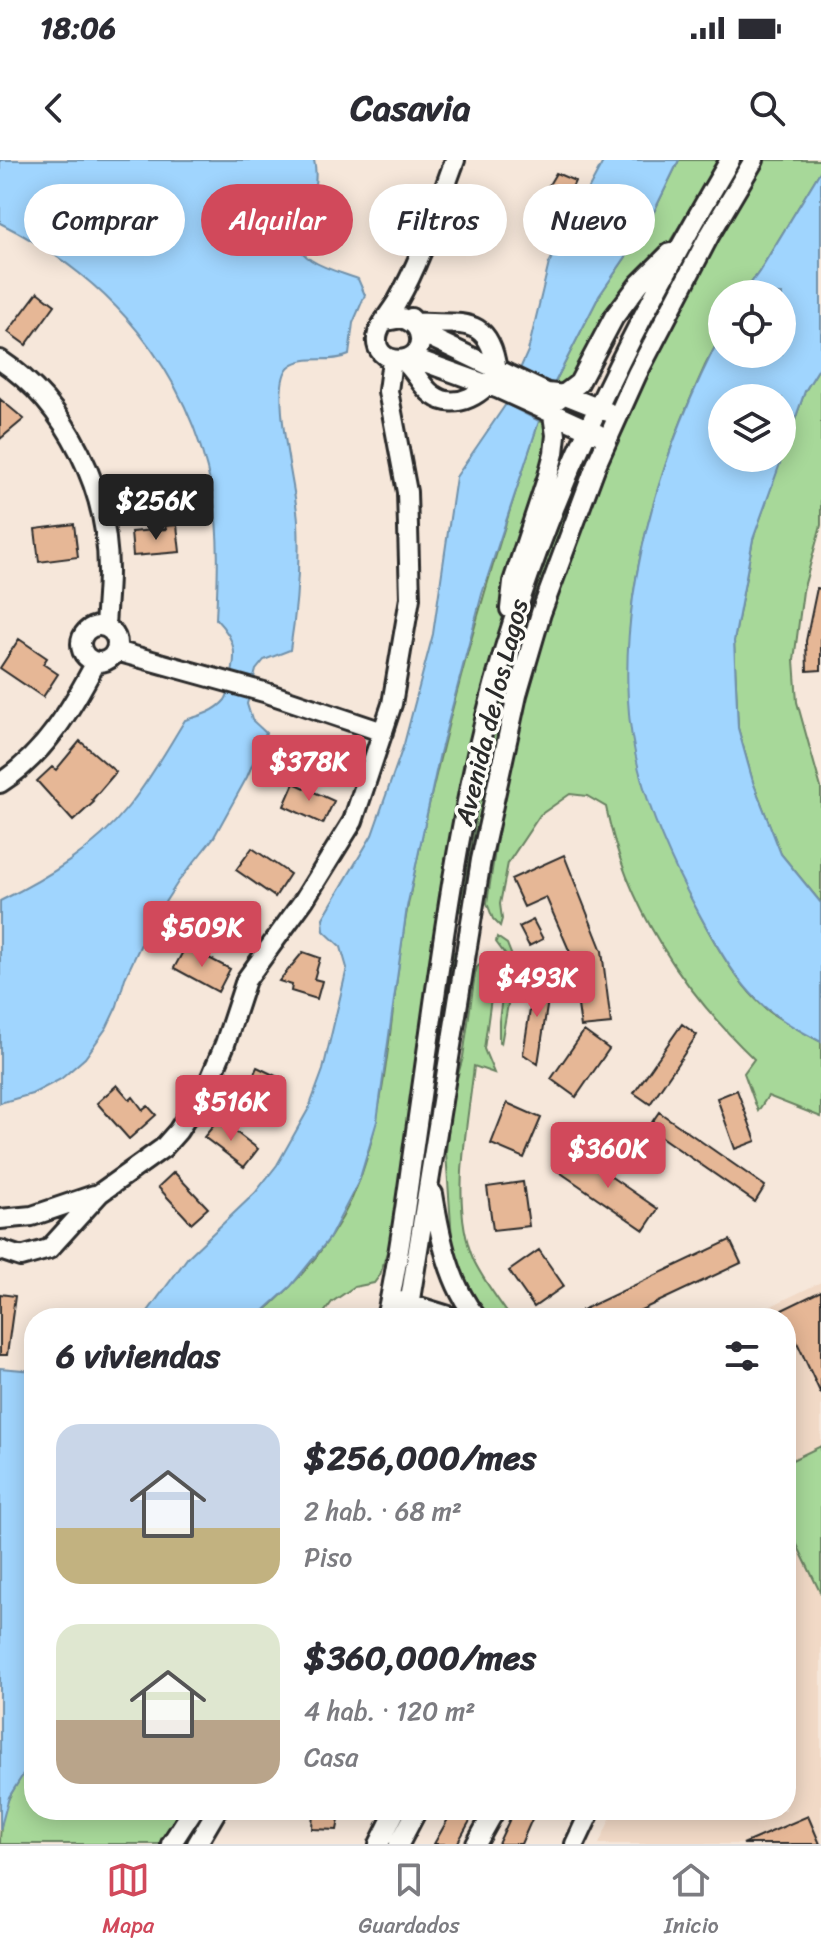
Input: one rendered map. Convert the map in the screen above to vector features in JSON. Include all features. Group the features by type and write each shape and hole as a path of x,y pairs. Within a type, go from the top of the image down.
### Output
{"street":[{"path":"439,160 442,184"},
{"path":"446,184 455,160"},
{"name":"Avenida de los Lagos","path":"388,1308 460,842 485,721 504,651 537,555 598,408 684,240 730,160"},
{"name":"Avenida de los Lagos","path":"409,1308 481,860 511,723 541,613 618,416 673,301 754,160"},
{"path":"551,402 584,377 614,317 639,284 684,240"},
{"path":"421,256 413,275 381,326 377,339 381,352 498,380 551,402 589,430 608,438"},
{"path":"0,1250 21,1257 49,1249 100,1193 163,1148 178,1131 199,1101 225,1044 246,980 313,887 353,821 383,732 401,663 410,598 407,492 388,391 402,359 419,346 409,296 413,275"},
{"path":"386,321 396,317 416,327 498,380"},
{"path":"416,327 461,322 470,324 484,335 491,347 498,380"},
{"path":"402,359 432,395 453,402 467,399 498,380"},
{"path":"0,360 38,391 85,460 94,485 107,558 105,626"},
{"path":"551,402 598,408 618,416"},
{"path":"504,651 513,582 554,453 556,435 551,402"},
{"path":"105,626 114,634 116,651 108,660 96,662 82,651 81,639 87,629 105,626"},
{"path":"116,651 264,692 383,732"},
{"path":"0,783 46,741 72,707 96,662"},
{"path":"430,1177 439,1232 457,1285 471,1308"},
{"path":"0,1220 32,1216 100,1193"},
{"path":"61,1208 69,1225"},
{"path":"390,1299 404,1308"},
{"path":"171,1844 187,1820"},
{"path":"197,1844 211,1820"},
{"path":"379,1844 391,1820"},
{"path":"399,1844 412,1820"},
{"path":"476,1844 489,1820"},
{"path":"575,1844 586,1820"}],"shaded area":[{"path":"821,1282 821,1844 599,1844 610,1820 796,1820 796,1308 767,1308"}],"green space":[{"path":"679,160 720,160 582,374 561,388 554,384 599,296 626,256 655,256 655,210"},
{"path":"763,160 821,160 821,170 753,280 708,280 708,361 666,464 637,576 630,629 629,681 633,732 645,784 663,837 688,892 725,958 761,1004 821,1042 821,1117 768,1096 758,1111 744,1073 754,1059 703,1004 660,944 627,878 606,807 587,796 570,794 540,815 508,863 500,904 500,926 493,919 487,903 508,766 547,625 591,500 649,363"},
{"path":"821,365 821,525 803,591 794,660 797,702 821,788 821,903 781,854 753,782 738,728 734,641 753,539 777,472 796,472 796,417 805,391"},
{"path":"539,421 551,425 553,433 510,591 393,1232 380,1275 374,1283 354,1287 328,1308 267,1308 303,1273 330,1238 360,1179 378,1113 402,939 434,782 500,541"},
{"path":"588,447 591,448 570,499 560,541 525,644 485,794 463,912 460,911 478,794 518,643 560,518"},
{"path":"497,937 507,944 515,964 501,1044 499,1021 507,957 496,942"},
{"path":"453,952 456,952 434,1112 414,1230 413,1196"},
{"path":"485,961 493,967 484,1049 494,1073 474,1066 461,1190 467,1239 474,1261 504,1308 481,1308 459,1267 452,1239 446,1152 452,1096 463,1057 477,967"},
{"path":"821,1446 821,1594 796,1543 796,1458"},
{"path":"24,1771 24,1820 177,1820 162,1844 0,1844 1,1825 11,1794"}],"water":[{"path":"0,160 314,160 315,184 201,184 201,256 306,256 316,263 358,279 365,295 353,323 349,355 296,362 284,376 282,415 298,521 296,602 290,650 264,660 256,670 247,704 252,720 266,733 247,777 214,837 178,882 149,927 107,1027 85,1058 61,1079 32,1094 0,1103 0,901 69,861 115,822 144,786 185,720 212,711 225,700 234,664 234,648 216,619 218,555 215,507 201,447 184,405 163,367 138,332 109,300 55,256 185,256 185,184 24,184 24,236 0,223"},
{"path":"604,160 679,160 655,210 655,184 591,184"},
{"path":"821,170 821,365 805,391 796,417 796,384 708,384 708,472 777,472 753,539 734,641 738,728 753,782 781,854 821,903 821,1042 779,1018 760,1003 735,974 714,940 676,869 656,822 640,774 630,725 628,654 640,558 666,464 702,374 708,362 708,368 796,368 796,280 753,280"},
{"path":"553,256 626,256 599,296 554,384 520,369 528,351"},
{"path":"506,404 539,421 482,594 440,753 407,907 377,1121 359,1181 329,1239 291,1286 267,1308 150,1308 188,1257 255,1193 277,1165 309,1108 323,1070 347,968 341,947 324,931 323,918 372,835 404,744 433,634 456,477"},
{"path":"0,1368 24,1370 24,1773 9,1797 0,1830"}],"building":[{"path":"556,173 575,181 574,184 549,184"},
{"path":"38,292 55,305 26,345 8,332"},
{"path":"0,399 24,419 0,439"},
{"path":"74,524 78,557 39,562 35,529"},
{"path":"177,525 180,552 133,556 131,532"},
{"path":"817,588 821,589 821,670 807,671 806,641"},
{"path":"19,639 47,658 43,664 58,674 43,697 0,668"},
{"path":"80,741 116,772 92,800 94,802 73,821 37,781 52,767 56,770"},
{"path":"294,783 334,801 323,824 284,806"},
{"path":"252,848 290,874 275,897 236,870"},
{"path":"564,855 602,951 611,1024 581,1027 576,991 585,987 546,897 524,907 511,879"},
{"path":"533,920 543,939 529,946 519,927"},
{"path":"186,946 230,969 218,992 174,968"},
{"path":"303,952 320,958 314,979 322,981 317,999 291,991 292,985 279,981"},
{"path":"535,978 551,981 538,1064 523,1054"},
{"path":"682,1024 697,1035 650,1104 634,1093"},
{"path":"584,1031 609,1049 576,1097 551,1079"},
{"path":"257,1067 280,1078 271,1099 247,1089"},
{"path":"117,1085 130,1100 133,1097 143,1110 148,1106 156,1115 129,1139 97,1103"},
{"path":"737,1090 756,1141 735,1149 717,1098"},
{"path":"507,1103 541,1118 524,1158 491,1144"},
{"path":"659,1112 765,1186 755,1202 648,1128"},
{"path":"219,1119 258,1149 244,1167 204,1137"},
{"path":"572,1150 658,1209 644,1230 558,1171"},
{"path":"174,1172 208,1208 191,1223 158,1187"},
{"path":"523,1182 529,1226 493,1230 487,1187"},
{"path":"730,1240 741,1263 645,1308 586,1308"},
{"path":"539,1250 564,1286 534,1307 509,1271"},
{"path":"821,1291 821,1394 796,1340 796,1308 786,1308"},
{"path":"0,1294 15,1296 7,1355 0,1355"},
{"path":"808,1816 820,1844 743,1844"},
{"path":"312,1820 339,1820 337,1830 312,1829"},
{"path":"447,1820 470,1820 457,1844 434,1844"},
{"path":"509,1820 532,1820 521,1844 498,1844"}]}
